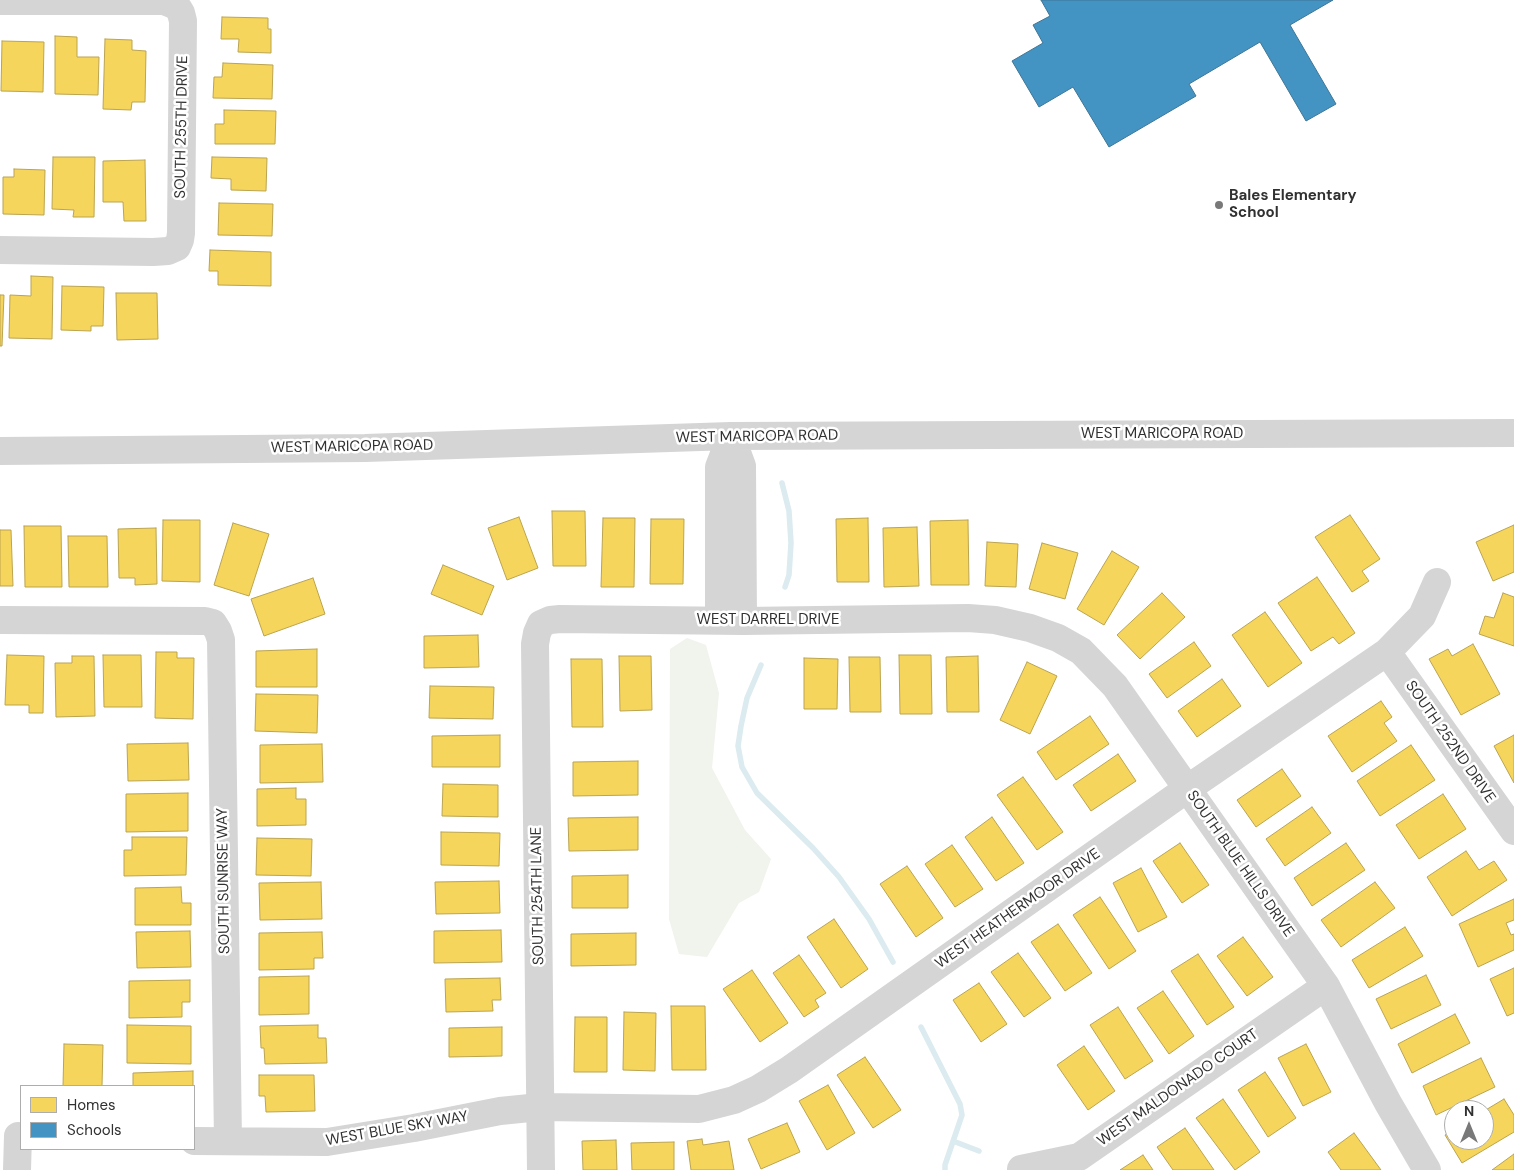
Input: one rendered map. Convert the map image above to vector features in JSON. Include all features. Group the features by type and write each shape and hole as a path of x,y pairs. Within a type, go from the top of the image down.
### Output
{"street":[{"path":"0,1 33,0"},
{"name":"SOUTH 255TH DRIVE","path":"0,250 168,251 177,246 181,233 183,21 178,8 164,1 33,0"},
{"name":"WEST MARICOPA ROAD","path":"0,451 365,448 731,436 1514,433"},
{"path":"731,436 742,466 731,621"},
{"name":"WEST HEATHERMOOR DRIVE","path":"540,1107 699,1109 734,1100 758,1089 789,1070 1187,789 1387,652 1422,616 1436,582"},
{"name":"WEST DARREL DRIVE","path":"541,624 550,620 560,619 731,621 958,618 995,620"},
{"name":"SOUTH SUNRISE WAY","path":"0,620 205,621 213,623 221,640 228,1141"},
{"name":"SOUTH BLUE HILLS DRIVE","path":"995,620 1030,628 1058,638 1081,651 1115,686 1326,986 1388,1103 1427,1170"},
{"name":"SOUTH 254TH LANE","path":"541,624 535,644 541,1170"},
{"name":"SOUTH 252ND DRIVE","path":"1387,652 1514,831"},
{"name":"WEST MALDONADO COURT","path":"1021,1169 1079,1158 1326,986"},
{"name":"WEST BLUE SKY WAY","path":"195,1140 327,1142 414,1128 500,1111 540,1107"},
{"path":"13,1136 17,1170"}],"shaded area":[{"path":"687,638 706,645 719,693 712,768 745,830 771,859 759,892 739,903 707,957 679,954 669,919 670,649"}],"building: Homes":[{"path":"222,17 268,18 268,29 271,29 271,53 238,52 239,39 221,39"},
{"path":"55,36 77,37 77,57 99,57 98,95 55,94"},
{"path":"105,39 132,40 132,50 146,51 145,102 132,102 131,110 103,109"},
{"path":"2,41 44,42 43,92 1,91"},
{"path":"223,63 273,65 272,99 213,98 214,77 222,77"},
{"path":"224,110 276,111 275,144 215,144 215,124 224,124"},
{"path":"53,157 95,157 94,217 73,217 74,210 52,209"},
{"path":"212,157 267,158 266,191 231,190 231,179 211,178"},
{"path":"145,160 146,221 124,221 123,202 103,202 103,161"},
{"path":"14,169 45,170 44,215 3,214 3,177 14,177"},
{"path":"219,203 273,204 272,236 218,235"},
{"path":"210,250 271,252 271,286 218,285 218,271 209,271"},
{"path":"31,276 53,277 52,339 9,338 10,295 31,296"},
{"path":"62,286 104,287 103,326 91,326 91,331 61,330"},
{"path":"116,293 157,293 158,339 117,340"},
{"path":"0,295 4,295 2,346 0,346"},
{"path":"552,511 585,511 586,566 553,566"},
{"path":"1350,515 1380,559 1362,571 1369,581 1352,592 1315,537"},
{"path":"519,517 538,568 507,580 488,528"},
{"path":"603,518 635,518 634,587 601,587"},
{"path":"868,518 869,582 837,582 836,519"},
{"path":"651,519 684,519 683,584 650,584"},
{"path":"163,520 200,520 200,582 162,581"},
{"path":"968,520 969,585 931,585 930,521"},
{"path":"233,523 269,534 249,596 214,585"},
{"path":"1514,525 1514,572 1493,581 1476,542"},
{"path":"24,526 61,526 62,587 25,587"},
{"path":"917,527 919,586 884,587 883,528"},
{"path":"156,528 157,584 135,585 135,578 119,578 118,529"},
{"path":"0,530 11,530 13,586 0,586"},
{"path":"68,536 107,536 108,587 69,587"},
{"path":"987,542 1018,544 1016,587 985,586"},
{"path":"1042,543 1078,553 1065,599 1029,589"},
{"path":"1112,551 1139,567 1104,625 1077,609"},
{"path":"443,565 494,586 482,615 431,594"},
{"path":"1317,577 1355,633 1339,644 1333,637 1311,651 1278,603"},
{"path":"313,578 325,614 264,636 251,599"},
{"path":"1162,593 1185,617 1140,659 1117,635"},
{"path":"1503,593 1514,597 1514,646 1479,634 1485,616 1494,618"},
{"path":"1265,612 1302,663 1268,687 1232,635"},
{"path":"478,635 479,667 424,668 424,636"},
{"path":"1194,642 1211,666 1167,698 1149,674"},
{"path":"1473,644 1500,694 1461,715 1429,659 1448,649 1452,656"},
{"path":"317,649 317,687 256,687 256,651"},
{"path":"156,652 177,652 177,658 194,658 193,719 155,718"},
{"path":"7,655 44,656 43,713 29,713 29,705 5,705"},
{"path":"103,655 141,655 142,707 104,707"},
{"path":"899,655 931,655 932,714 900,714"},
{"path":"72,656 94,656 95,716 56,717 55,663 72,663"},
{"path":"619,656 651,656 652,710 620,711"},
{"path":"978,656 979,712 947,712 946,657"},
{"path":"849,657 880,657 881,712 850,712"},
{"path":"804,658 838,659 837,709 804,709"},
{"path":"571,659 602,659 603,727 572,727"},
{"path":"1027,662 1057,676 1030,734 1000,720"},
{"path":"1222,679 1241,706 1197,737 1178,711"},
{"path":"430,686 494,687 493,719 429,718"},
{"path":"256,694 318,695 317,733 255,731"},
{"path":"1381,701 1392,717 1384,723 1397,741 1352,772 1328,736"},
{"path":"1090,716 1109,744 1056,780 1037,752"},
{"path":"500,735 500,767 432,767 432,736"},
{"path":"1514,735 1514,783 1494,746"},
{"path":"188,743 189,780 128,781 127,744"},
{"path":"322,744 323,782 260,783 260,745"},
{"path":"1411,745 1435,780 1380,816 1357,781"},
{"path":"1118,754 1136,781 1091,811 1073,785"},
{"path":"638,761 638,795 573,796 573,762"},
{"path":"1282,769 1301,796 1256,827 1237,800"},
{"path":"1023,777 1063,832 1037,850 997,795"},
{"path":"443,784 498,785 498,817 442,816"},
{"path":"296,788 296,799 306,799 306,825 257,826 257,789"},
{"path":"188,793 188,831 126,832 126,794"},
{"path":"1443,794 1466,829 1419,859 1396,825"},
{"path":"1312,807 1331,833 1285,866 1266,839"},
{"path":"638,817 638,850 569,851 568,818"},
{"path":"992,817 1024,863 996,881 965,837"},
{"path":"441,832 500,833 499,866 441,865"},
{"path":"132,837 187,837 186,875 124,876 124,850 132,850"},
{"path":"257,838 312,839 311,876 256,875"},
{"path":"1180,843 1209,885 1182,903 1153,861"},
{"path":"1346,843 1365,870 1312,906 1294,878"},
{"path":"952,845 983,889 955,907 925,864"},
{"path":"1466,851 1479,870 1494,861 1507,880 1452,916 1427,877"},
{"path":"907,866 943,918 916,937 880,884"},
{"path":"1141,868 1167,917 1138,932 1113,883"},
{"path":"628,875 628,908 572,908 572,876"},
{"path":"499,881 500,913 436,914 435,882"},
{"path":"321,882 322,919 260,920 259,883"},
{"path":"1375,882 1395,908 1341,947 1321,920"},
{"path":"181,887 182,903 191,903 191,925 135,925 135,888"},
{"path":"1100,897 1136,951 1109,969 1073,915"},
{"path":"1514,899 1514,920 1506,923 1511,935 1514,934 1514,950 1478,967 1459,924"},
{"path":"834,919 868,969 841,988 807,937"},
{"path":"1058,924 1092,973 1065,991 1031,942"},
{"path":"1405,927 1423,956 1369,988 1352,960"},
{"path":"501,930 502,962 434,963 434,931"},
{"path":"190,931 191,967 137,968 136,932"},
{"path":"322,932 323,958 314,958 314,969 259,970 259,933"},
{"path":"636,933 636,965 571,966 571,934"},
{"path":"1243,937 1273,977 1247,996 1217,956"},
{"path":"1018,953 1051,998 1024,1017 991,972"},
{"path":"1198,954 1234,1007 1207,1025 1171,971"},
{"path":"799,955 826,993 815,1000 819,1007 804,1017 773,973"},
{"path":"1514,968 1514,1013 1507,1016 1490,979"},
{"path":"752,970 788,1023 760,1042 723,989"},
{"path":"1426,975 1441,1005 1391,1029 1376,999"},
{"path":"309,976 309,1014 259,1015 259,977"},
{"path":"500,978 501,1000 492,1000 493,1011 446,1012 445,979"},
{"path":"190,980 190,1002 182,1002 182,1017 129,1018 129,981"},
{"path":"979,983 1007,1024 981,1042 953,1000"},
{"path":"1163,991 1194,1036 1169,1054 1137,1008"},
{"path":"671,1006 705,1006 706,1070 672,1070"},
{"path":"1118,1007 1153,1061 1125,1079 1090,1025"},
{"path":"624,1012 656,1013 655,1071 623,1070"},
{"path":"1455,1014 1470,1043 1412,1073 1398,1044"},
{"path":"575,1017 607,1017 607,1072 574,1072"},
{"path":"127,1025 191,1026 191,1064 127,1063"},
{"path":"318,1025 318,1038 326,1038 327,1063 265,1064 264,1048 261,1048 260,1026"},
{"path":"502,1027 502,1056 449,1057 449,1028"},
{"path":"64,1044 103,1045 102,1085 63,1085"},
{"path":"1306,1044 1331,1092 1303,1106 1278,1058"},
{"path":"1084,1046 1115,1091 1088,1110 1057,1065"},
{"path":"865,1057 901,1110 873,1128 837,1075"},
{"path":"1481,1058 1495,1087 1468,1100 1444,1100 1444,1111 1436,1115 1423,1086"},
{"path":"193,1071 193,1085 133,1085 133,1073"},
{"path":"1265,1072 1296,1118 1268,1137 1238,1090"},
{"path":"259,1075 314,1075 315,1111 266,1112 265,1096 259,1096"},
{"path":"828,1085 855,1133 827,1150 799,1101"},
{"path":"1223,1099 1260,1152 1235,1170 1196,1118"},
{"path":"1504,1099 1514,1115 1514,1132 1494,1144 1494,1105"},
{"path":"787,1123 800,1152 761,1169 748,1139"},
{"path":"1185,1128 1214,1170 1173,1170 1157,1147"},
{"path":"1354,1133 1381,1170 1341,1170 1328,1152"},
{"path":"702,1139 703,1145 729,1141 734,1170 691,1170 687,1141"},
{"path":"616,1140 617,1170 583,1170 582,1141"},
{"path":"674,1142 674,1170 632,1170 631,1143"},
{"path":"1454,1150 1484,1150 1462,1163"},
{"path":"1514,1154 1514,1170 1492,1170"},
{"path":"1143,1155 1153,1170 1120,1170"}],"building: Schools":[{"path":"1041,0 1333,0 1290,25 1336,104 1306,121 1260,42 1189,84 1196,96 1109,147 1073,87 1039,107 1012,61 1043,43 1033,25 1050,16"}],"waterway":[{"path":"782,483 789,511 791,543 789,575 785,587"},
{"path":"761,665 747,698 741,726 738,746 742,767 757,793 813,848 839,877 869,919 893,962"},
{"path":"921,1027 960,1104 962,1115 945,1170"},
{"path":"953,1141 979,1151"}],"place":[{"name":"Bales Elementary School","path":"1219,205"}]}
